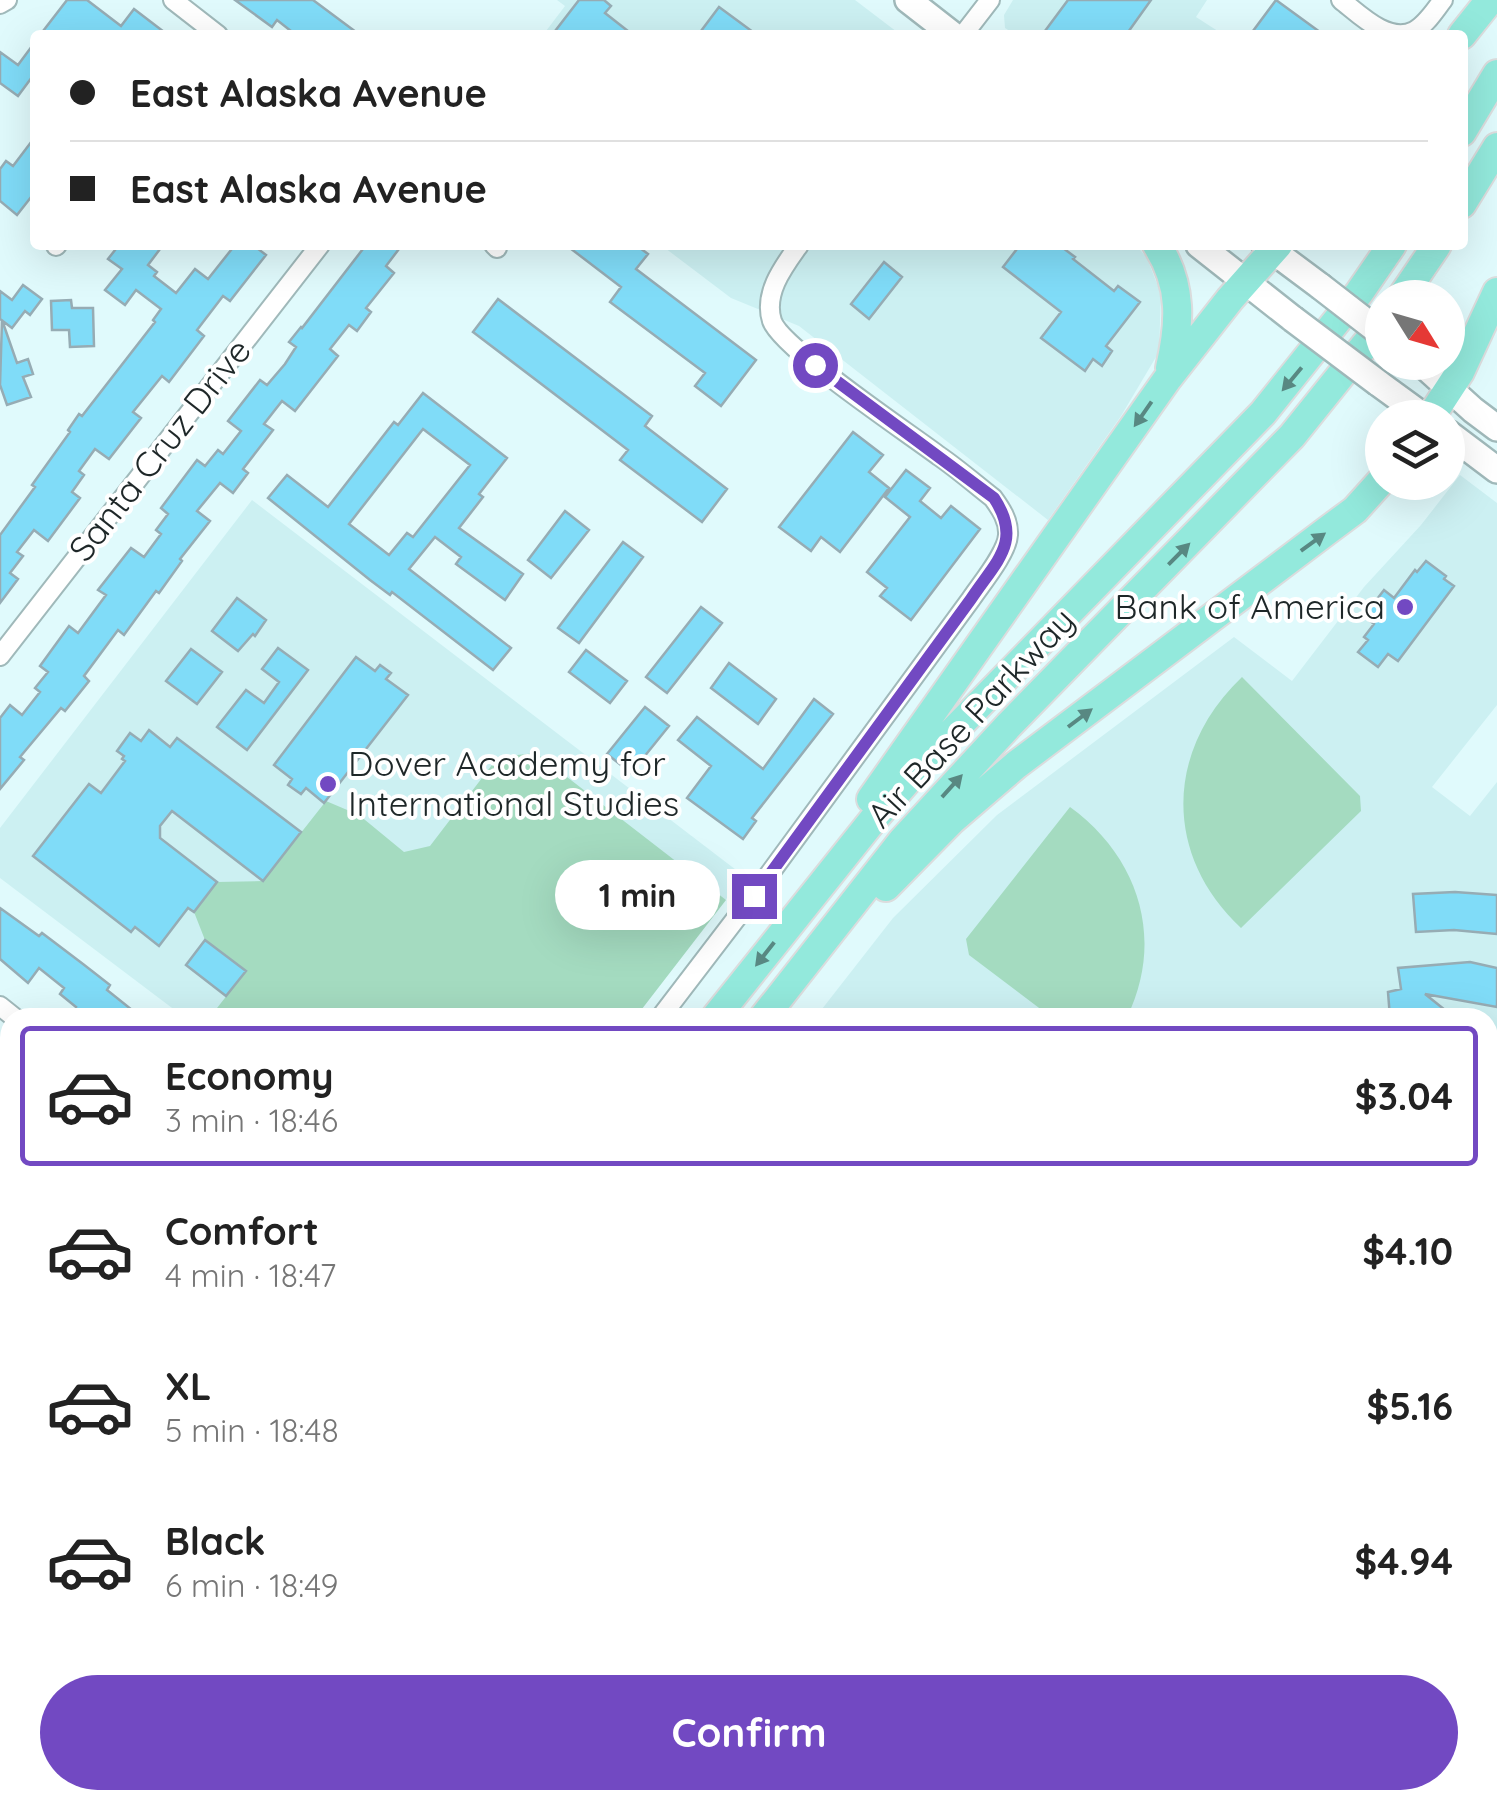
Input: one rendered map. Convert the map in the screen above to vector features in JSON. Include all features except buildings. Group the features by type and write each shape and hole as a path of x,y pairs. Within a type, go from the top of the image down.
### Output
{"main road":[{"path":"908,0 947,30"},
{"path":"1466,30 1490,0"},
{"path":"1468,122 1497,74"},
{"path":"1468,194 1497,147"},
{"path":"1159,250 1177,296 1179,321 1168,378"},
{"path":"1205,250 1402,400"},
{"path":"794,918 842,840 1168,378 1270,250"},
{"path":"1276,250 1365,321"},
{"name":"Air Base Parkway","path":"723,1008 927,758 1263,413 1359,294 1389,250"},
{"path":"1413,280 1434,250"},
{"path":"1441,400 1460,372 1497,292"},
{"name":"Air Base Parkway","path":"771,1008 903,840 1292,436 1365,345"},
{"path":"1441,380 1497,428"},
{"path":"1465,445 1497,470"},
{"path":"821,941 889,884 978,796 1016,765 1193,634 1365,498"}],"street":[{"path":"0,4 7,0"},
{"path":"173,0 211,30"},
{"path":"968,30 990,0"},
{"path":"1341,0 1385,30"},
{"path":"1415,30 1443,0"},
{"name":"Santa Cruz Drive","path":"0,656 316,250"},
{"path":"668,1008 952,626 1004,550 1008,536 1004,513 994,498 815,365 772,323 771,304 778,273 795,250"}],"shaded area":[{"path":"557,0 855,0 894,30 547,30 565,6"},
{"path":"1013,0 1207,0 1196,17 1216,30 1008,30 1004,15"},
{"path":"668,250 1140,250 1161,294 1159,352 1121,416 1048,520 799,326 731,298"},
{"path":"1465,479 1497,503 1497,705 1432,787 1470,816 1497,782 1497,1008 823,1008 893,918 997,815 1234,637 1292,681 1364,587 1440,500 1465,500"},
{"name":"Dover Academy for International Studies","path":"252,500 744,876 642,1008 172,1008 0,878 0,828"}],"green space":[{"path":"1242,677 1360,796 1361,811 1241,928 1215,899 1197,868 1187,836 1183,802 1187,769 1198,737 1217,706"},
{"path":"536,753 726,900 643,1008 217,1008 246,971 205,940 194,912 217,882 263,881 326,801 359,815 404,852 430,846 498,757"},
{"path":"1070,807 1094,827 1128,875 1139,902 1144,958 1130,1008 1039,1008 969,955 966,939"}],"place":[{"name":"Bank of America","path":"1405,607"},
{"name":"Dover Academy for International Studies","path":"328,784"}],"route":[{"path":"754,896 971,599 1004,550 1008,536 1004,513 994,498 815,365"}]}
